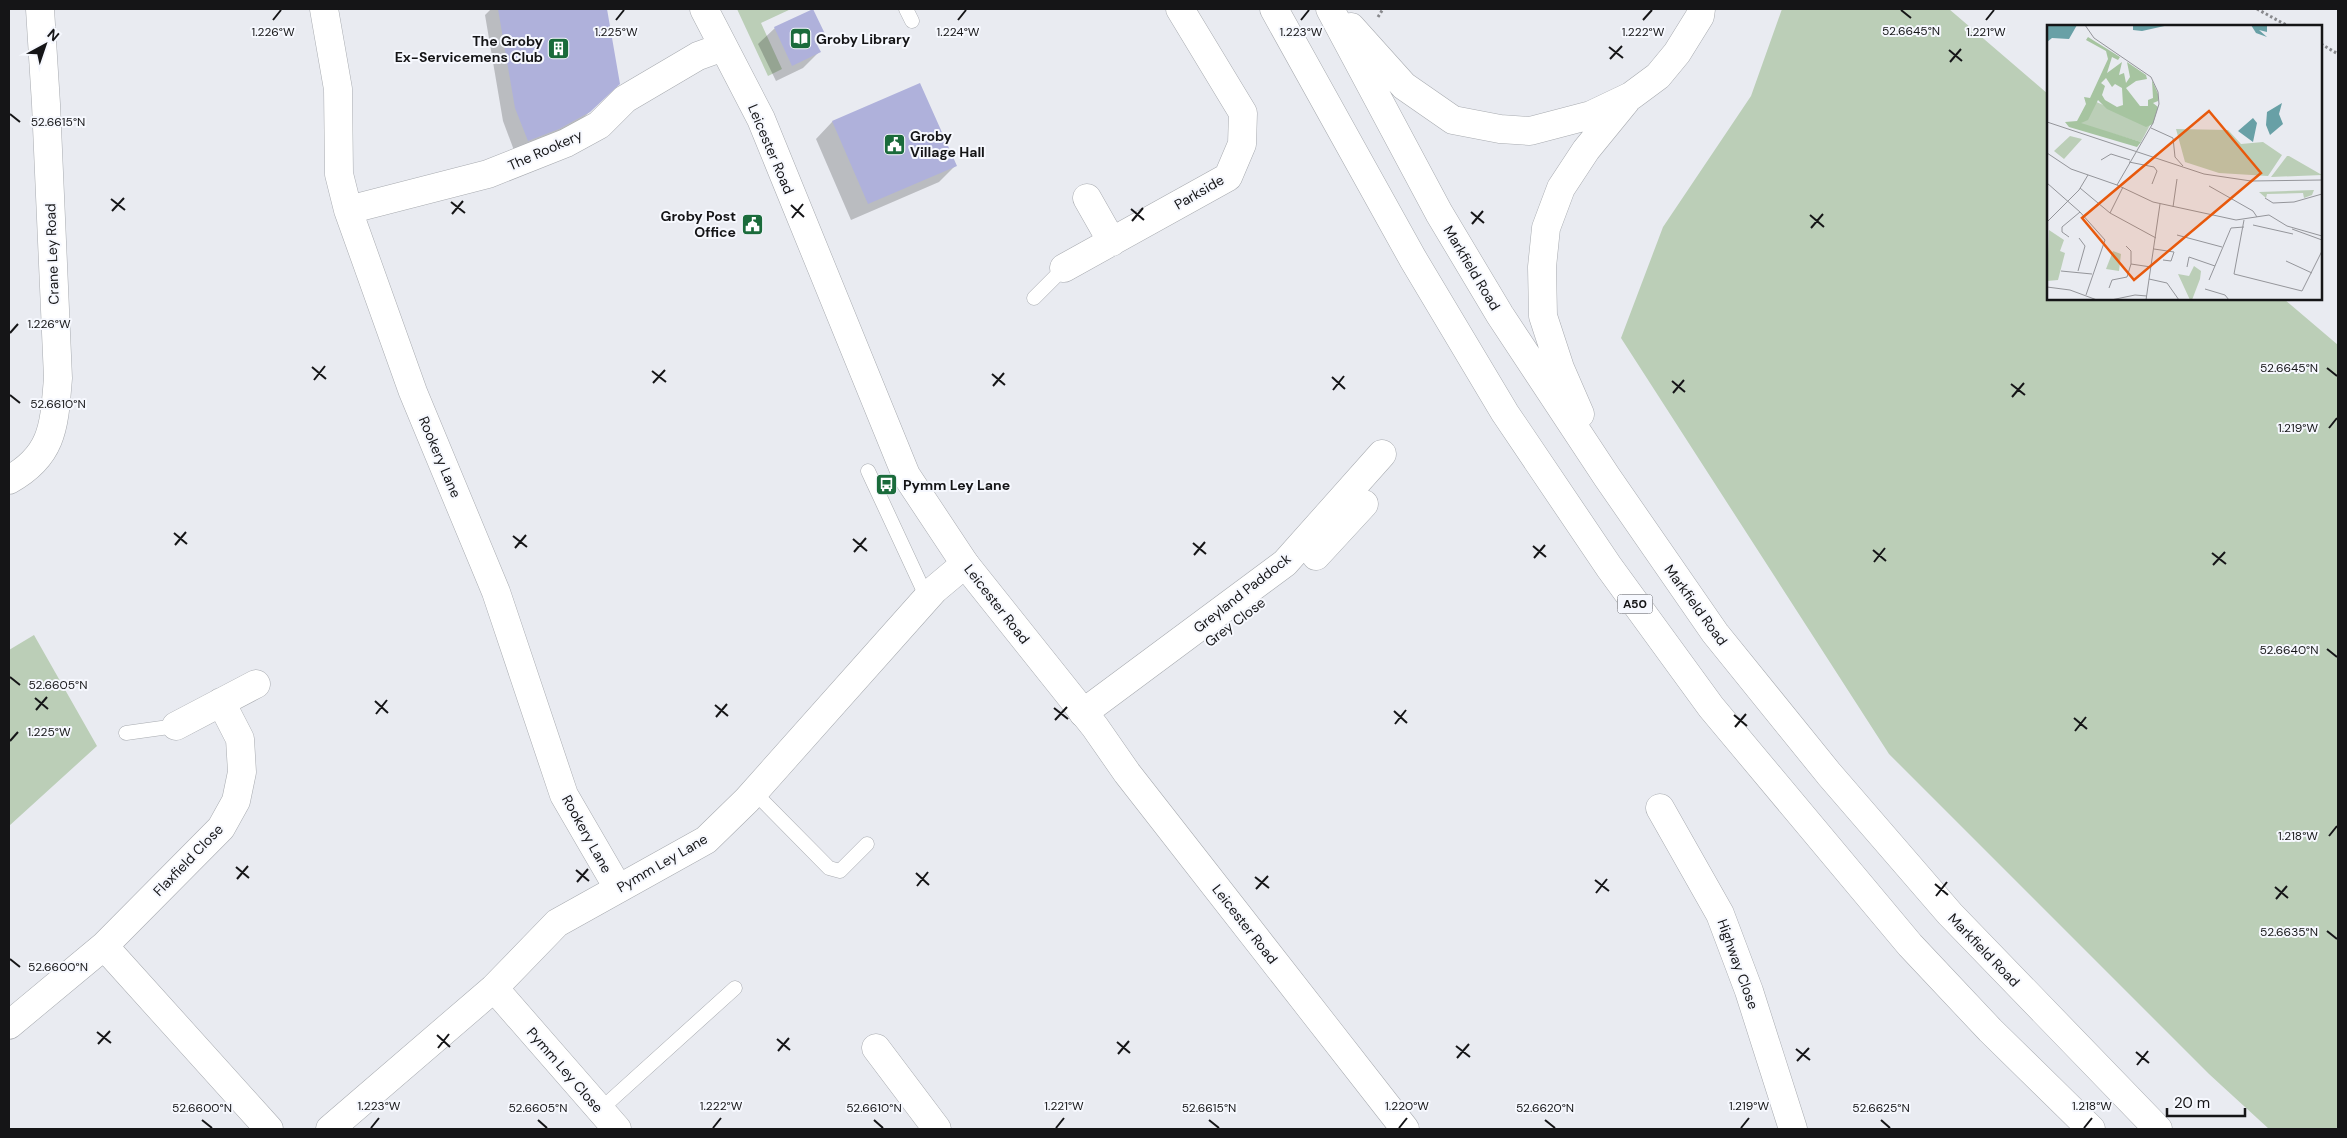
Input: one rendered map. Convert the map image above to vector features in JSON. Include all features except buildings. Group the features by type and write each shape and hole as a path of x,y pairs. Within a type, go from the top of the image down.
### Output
{"main road":[{"name":"Crane Ley Road","path":"9,480 23,472 43,453 54,420 58,378 40,9"},
{"name":"Rookery Lane","path":"324,9 338,89 339,174 348,210 413,392 496,592 564,795 618,888"},
{"name":"Leicester Road","path":"704,9 761,120 906,475 965,564 1089,720 1127,773 1405,1129"},
{"name":"Parkside","path":"1064,268 1228,177 1242,144 1243,113 1180,9"},
{"name":"A50","path":"1274,9 1412,259 1505,413 1614,575 1711,707 1910,944 1990,1030 2091,1129"},
{"name":"Markfield Road","path":"1330,9 1444,222 1500,315 1607,477 1715,633 1829,774 1950,914 2158,1129"},
{"path":"1334,9 1404,86 1453,120 1500,129 1530,131 1590,114 1630,96 1658,76 1695,23 1702,9"},
{"name":"The Rookery","path":"348,210 488,174 566,143 599,125 625,99 698,56 723,47"},
{"path":"1607,477 1560,368 1543,316 1542,266 1546,228 1561,188 1586,150 1630,96"},
{"path":"1087,198 1112,242"},
{"name":"Greyland Paddock","path":"1089,720 1285,563 1382,454"},
{"name":"Grey Close","path":"1089,720 1298,574 1364,504"},
{"name":"Pymm Ley Lane","path":"330,1129 494,988 558,924 618,888 706,840 754,792 927,598 965,564"},
{"path":"176,726 256,684"},
{"name":"Flaxfield Close","path":"9,1025 104,946 221,828 236,801 242,772 240,739 221,702"},
{"name":"Highway Close","path":"1660,808 1720,914 1749,991 1793,1129"},
{"path":"104,946 270,1129"},
{"name":"Pymm Ley Close","path":"494,988 608,1120"},
{"path":"876,1048 937,1129"}],"lane":[{"path":"1034,298 1064,268"},
{"path":"868,471 927,598"},
{"path":"126,734 176,726"},
{"path":"754,792 829,868 840,871 867,844"},
{"path":"608,1120 735,988"}],"path":[{"path":"2257,9 2286,25"},
{"path":"2322,45 2338,54"}],"green space":[{"path":"737,9 791,9 761,23 782,69 768,76"},
{"path":"1782,9 1949,9 2047,93 2047,300 2285,300 2338,345 2338,1129 2269,1129 2209,1074 1889,754 1621,338 1663,227 1751,96"},
{"path":"34,635 97,746 9,826 9,650"}],"place":[{"name":"Groby Library","path":"800,39"},
{"name":"The Groby Ex-Servicemens Club","path":"559,49"},
{"name":"Groby Village Hall","path":"894,144"},
{"name":"Groby Post Office","path":"752,224"},
{"name":"Pymm Ley Lane","path":"887,485"}]}
